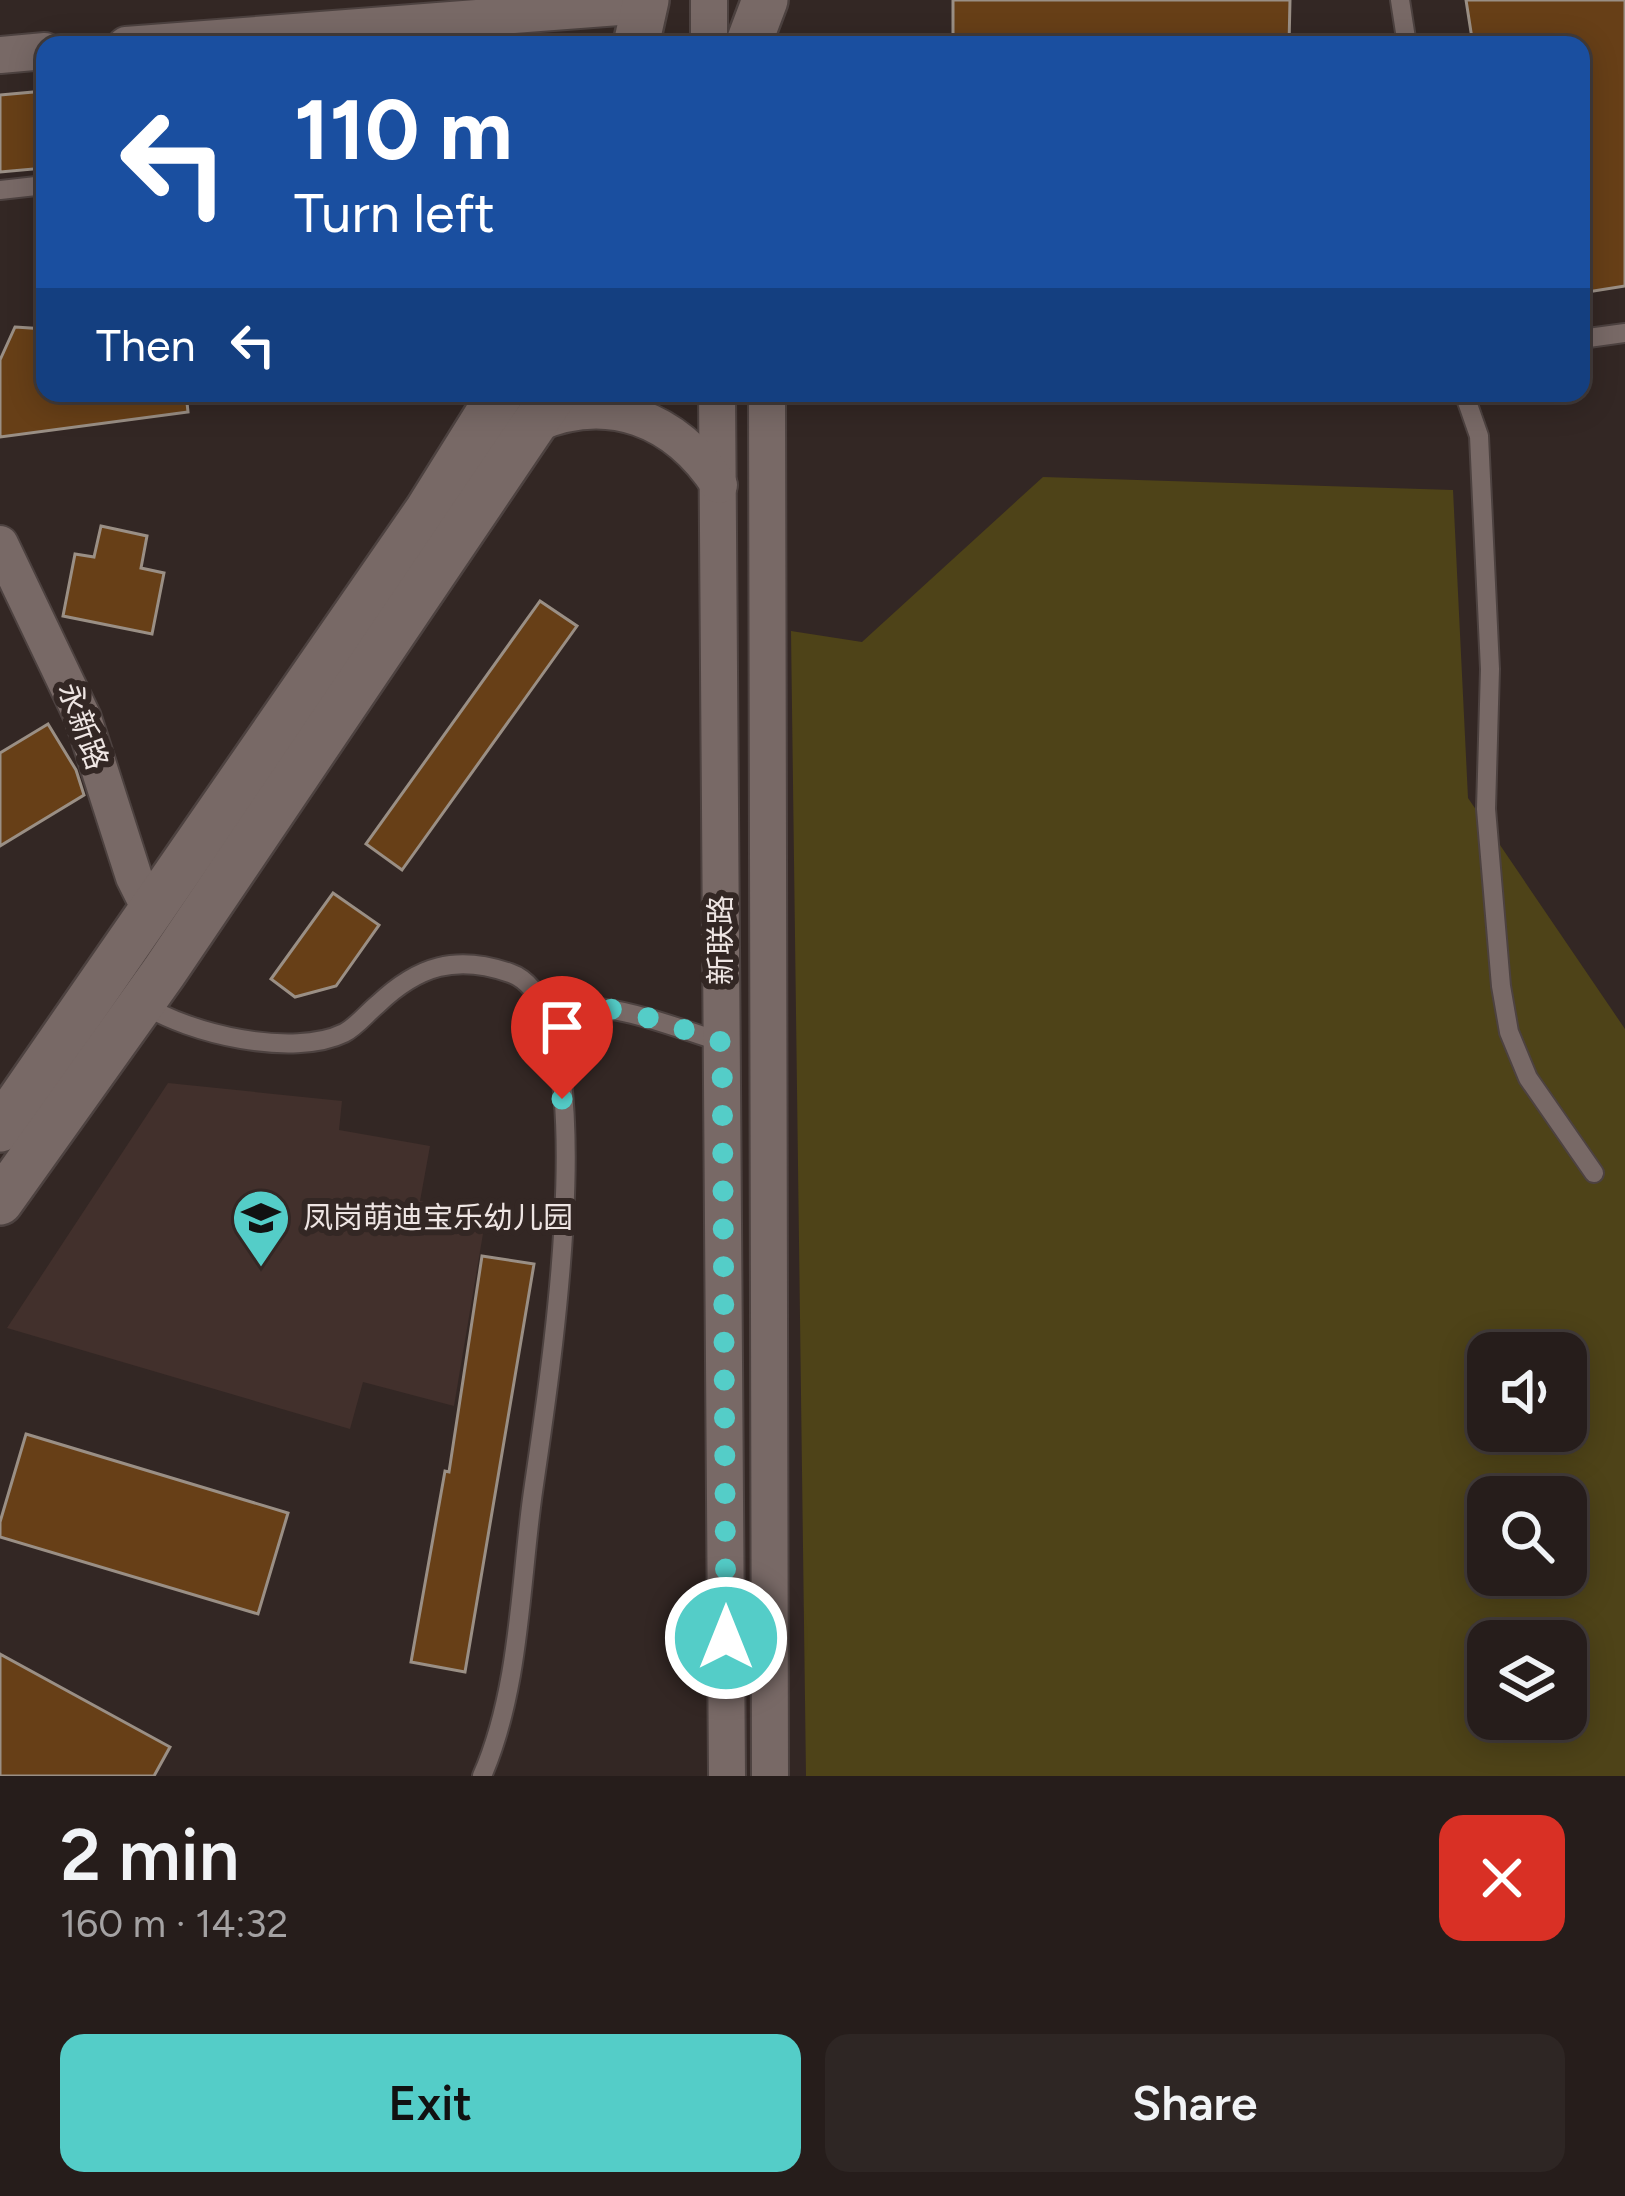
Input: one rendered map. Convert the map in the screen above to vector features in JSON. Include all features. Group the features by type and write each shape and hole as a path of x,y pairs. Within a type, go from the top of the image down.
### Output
{"street":[{"path":"709,0 709,36"},
{"path":"286,36 643,16"},
{"path":"0,55 36,53"},
{"path":"0,1129 428,510 495,402"},
{"name":"新联路","path":"717,402 727,1776"},
{"name":"新联路","path":"766,402 770,1776"},
{"path":"0,1202 142,1003 545,409 638,415 682,440 719,485"},
{"name":"永新路","path":"0,544 83,718 134,877 152,914"}],"lane":[{"path":"1400,0 1406,36"},
{"path":"0,190 36,186"},
{"path":"1590,338 1625,333"},
{"path":"1467,402 1479,436 1490,669 1486,809 1501,986 1509,1031 1528,1078 1594,1173"},
{"path":"142,1003 170,1021 234,1037 316,1044 348,1031 407,976 445,964 511,973 533,984 548,1013 566,1140 562,1273 505,1699 482,1776"},
{"path":"548,1013 571,1006 598,1006 722,1042"}],"shaded area":[{"path":"1043,477 1453,490 1468,798 1625,1029 1625,1776 806,1776 791,631 862,642"},
{"name":"凤岗萌迪宝乐幼儿园","path":"168,1083 342,1101 339,1130 430,1146 420,1201 487,1210 454,1406 363,1382 350,1429 7,1328"}],"building":[{"path":"953,0 1290,0 1289,36 953,36"},
{"path":"1466,0 1625,0 1625,286 1590,292 1590,36 1472,36"},
{"path":"36,92 36,169 0,172 0,95"},
{"path":"15,327 36,328 36,402 187,402 188,412 0,437 0,360"},
{"path":"101,526 147,536 141,568 164,573 152,634 63,616 75,554 94,557"},
{"path":"540,601 577,626 402,870 366,844"},
{"path":"48,724 76,770 84,795 0,846 0,753"},
{"path":"333,893 379,925 336,986 295,997 271,979"},
{"path":"482,1256 534,1264 465,1672 411,1662 445,1471 449,1472"},
{"path":"26,1434 288,1513 258,1614 0,1537 0,1522"},
{"path":"0,1654 170,1747 154,1776 0,1776"}],"place":[{"name":"凤岗萌迪宝乐幼儿园","path":"261,1269"}],"route":[{"path":"562,1099 548,1013 571,1006 598,1006 722,1042 726,1638"}]}
